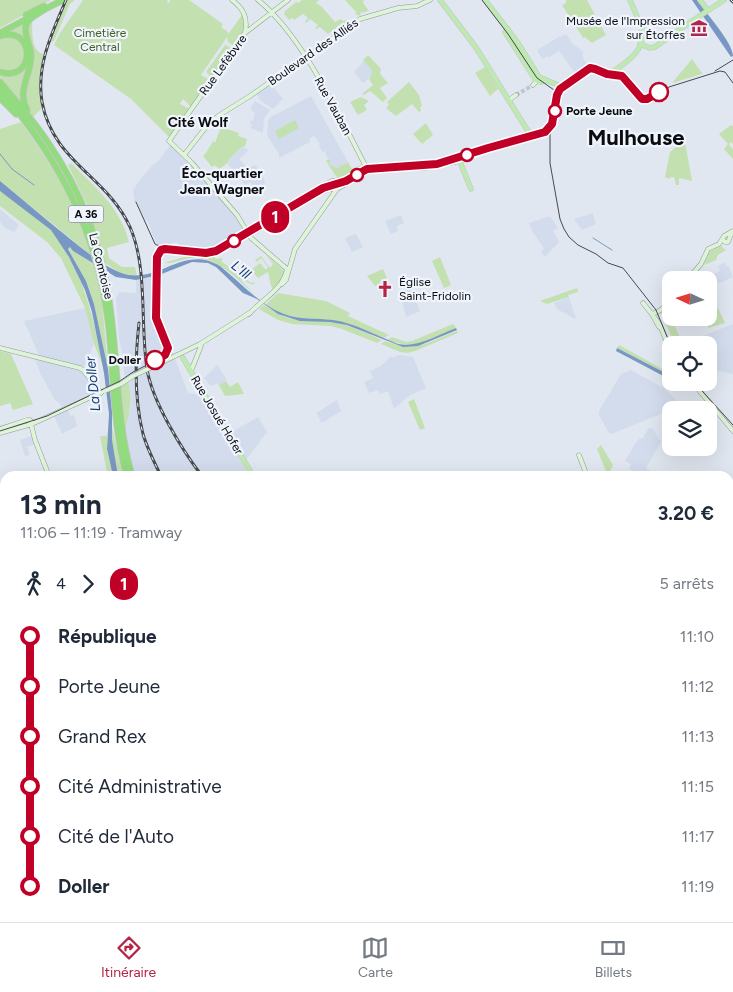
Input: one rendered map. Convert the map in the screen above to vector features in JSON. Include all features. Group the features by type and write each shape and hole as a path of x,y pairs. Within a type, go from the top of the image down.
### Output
{"highway":[{"path":"0,33 57,0"},
{"path":"0,33 63,0"},
{"path":"24,115 22,93 31,57 26,27 30,18 45,9"},
{"path":"0,33 18,37 25,44 28,54 26,63 18,71 10,74 0,72"},
{"name":"La Comtoise","path":"0,82 46,149 76,203 102,275 113,329 120,416 124,445 131,471"},
{"name":"La Comtoise","path":"0,90 40,132 68,175 87,215 100,254 109,329 117,431 126,471"},
{"path":"0,98 24,115"}],"main road":[{"path":"232,0 242,9 253,28"},
{"name":"Rue Vauban","path":"258,0 272,12 305,58 368,169"},
{"name":"Rue Lefèbvre","path":"184,155 169,140 247,32 288,0"},
{"name":"Boulevard des Alliés","path":"184,155 212,121 359,21 394,9 417,6 430,0"},
{"path":"0,431 33,422 121,384 150,368 181,356 249,314 285,281 295,249 337,189 345,182 368,169 437,165 459,159 493,145 526,136 527,130 477,49 440,0"},
{"path":"485,0 537,74 545,81 558,86 590,66 610,74 633,58 640,44 642,31 630,0"},
{"path":"700,0 706,12"},
{"path":"640,44 653,48 724,0"},
{"path":"247,19 247,32"},
{"path":"507,31 535,83 545,81"},
{"path":"508,100 516,95"},
{"path":"184,155 236,215 248,233 288,268"},
{"path":"459,159 471,189"},
{"path":"248,233 334,180 345,182"},
{"path":"334,180 337,189"},
{"path":"301,202 326,190 337,189"},
{"path":"696,271 703,264 708,251 724,241 728,242 728,236 733,230"},
{"path":"695,271 708,249 724,241"},
{"path":"703,258 703,264"},
{"path":"643,303 662,327 665,336"},
{"path":"652,314 662,308"},
{"path":"652,314 662,337"},
{"path":"191,371 201,346 200,344"},
{"path":"0,348 80,368 84,370 103,392"},
{"name":"Rue Josué Hofer","path":"181,356 250,471"},
{"path":"699,391 733,430"},
{"path":"33,422 35,440 47,471"},
{"path":"579,455 585,471"}],"shaded area":[{"path":"566,34 572,43 584,52 582,54 584,60 588,64 576,74 559,51 548,58 547,56 542,59 537,50"},
{"path":"364,61 372,70 371,76 363,83 354,72"},
{"path":"271,84 283,99 273,109 260,100 257,94"},
{"path":"311,96 348,162 337,168 330,165 328,162 330,160 327,158 325,151 322,152 320,144 314,136 310,138 310,142 279,158 279,154 267,135 268,121 272,115"},
{"path":"255,101 270,110 264,119 263,133 251,128 252,124 250,124 255,113 250,109"},
{"path":"170,145 220,198 237,219 244,232 211,250 186,249 176,242 161,247 157,245 147,220 145,220 137,202 135,203 133,191 138,182"},
{"path":"243,147 249,150 239,159 246,167 255,165 260,170 265,182 262,193 261,191 259,193 250,182 245,185 228,164 230,162 229,159"},
{"path":"0,209 19,225 14,232 5,228 0,222"},
{"path":"593,213 596,224 582,230 574,219"},
{"path":"401,215 404,223 397,226 398,231 391,234 385,221"},
{"path":"550,216 558,228 553,231 559,242 545,257 541,252 544,249 534,235 529,223"},
{"path":"356,234 363,247 352,252 345,238"},
{"path":"725,262 727,267 729,266 733,277 718,284 718,272 720,271 718,266"},
{"path":"159,275 158,314 188,393 202,395 246,471 133,471 125,429 131,406 130,390 124,372 116,298 119,292 136,293 136,280"},
{"path":"410,287 420,311 406,317 400,294"},
{"path":"569,298 575,319 557,309 554,303"},
{"path":"85,308 94,344 82,371 96,391 62,407 58,401 56,402 41,375 35,359 40,358 24,321"},
{"path":"733,324 733,374 717,371 717,336 703,336"},
{"path":"399,355 413,357 426,388 409,396 394,409 388,391 380,394 378,390 369,393 364,382 373,378 370,371 381,366 391,356 392,358"},
{"path":"217,365 226,381 219,385 211,386 204,378"},
{"path":"631,370 662,387 662,391 667,391 677,401 662,401 662,414 611,434 599,415 599,411 621,374"},
{"path":"337,400 341,411 322,423 316,413"},
{"path":"68,410 71,416 74,415 77,426 62,434 54,416"},
{"path":"258,417 267,432 246,460 230,433"},
{"path":"649,428 652,428 661,442 646,468 651,471 633,471 629,469 631,464 625,461 637,441 640,438 642,439"},
{"path":"32,436 35,444 27,447 30,455 25,456 20,440"}],"green space":[{"path":"0,0 51,0 0,28"},
{"path":"66,0 75,0 70,4 54,41 50,43"},
{"name":"Cimetière Central","path":"83,0 168,0 168,3 170,0 189,0 223,24 221,27 229,33 242,15 244,28 242,35 234,46 228,42 227,37 201,75 210,80 191,107 183,99 180,104 190,109 171,136 168,136 131,99 54,45"},
{"path":"302,0 319,0 316,3 335,22 341,19 343,21 347,20 349,23 346,26 344,22 328,34 320,27 316,29 318,25 310,19 306,23 308,18 303,14 294,20 292,18 289,20 284,14 285,11 296,2 298,3"},
{"path":"345,0 364,0 363,3 369,11 360,13 361,16 355,14 356,12"},
{"path":"567,0 587,0 606,35 592,43 585,37 583,38 562,5"},
{"path":"28,19 32,21 34,45 43,54 39,80 42,108 33,117 0,77 0,36"},
{"path":"225,45 232,48 212,78 206,72"},
{"path":"368,55 381,69 380,74 388,83 380,88 387,98 383,102 370,91 364,95 362,94 373,85 369,79 372,70 363,60"},
{"path":"692,59 702,74 672,83"},
{"path":"485,67 498,89 490,96 475,73"},
{"path":"409,82 419,95 422,106 420,107 421,111 419,112 412,104 396,116 386,108 389,105 387,102"},
{"path":"361,97 369,101 364,105 367,110 358,115 350,102"},
{"path":"295,120 299,128 279,139 275,131"},
{"path":"21,122 43,153 71,202 92,256 0,181 0,129"},
{"path":"426,123 433,135 422,144 413,134"},
{"path":"731,125 733,126 733,144 731,142 729,145 733,149 733,159 724,149 728,144 719,134"},
{"path":"221,127 239,133 238,136 247,139 245,146 219,169 215,165 212,167 203,156 213,141 215,143"},
{"path":"685,142 692,181 679,178 679,185 676,185 674,177 669,179 665,177 670,152"},
{"path":"326,160 331,160 329,162 330,165 337,168 348,162 352,169 363,164 365,168 342,178 335,174"},
{"path":"71,163 106,199 120,218 125,230 129,242 107,248 109,258 122,267 135,267 137,276 120,273 105,263 88,214 89,209 68,165"},
{"path":"0,191 41,220 63,246 80,278 86,295 103,366 94,344 85,308 61,258 47,242 0,206"},
{"path":"227,244 229,248 210,255 216,259 223,258 221,261 251,283 255,282 253,285 241,280 255,295 228,271 204,259 191,258 164,263 187,256 206,255 179,253 182,250 210,252"},
{"path":"721,246 726,250 718,255 716,260 704,265 709,252"},
{"path":"70,247 73,251 94,264 102,301 108,369 94,304 86,281 68,248"},
{"path":"266,255 284,271 283,276 273,289 268,272 258,278 251,270 260,263 266,270 268,267 261,258 257,262 255,260 261,256 270,268 273,264"},
{"path":"440,257 451,285 444,288 432,261"},
{"path":"383,269 387,278 381,280 375,286 367,276"},
{"path":"577,288 578,292 568,295 569,297 547,304 540,301"},
{"path":"278,293 326,301 350,313 348,316 389,335 384,338 342,322 300,318 284,314 266,304"},
{"path":"264,305 274,312 292,319 338,323 382,340 377,343 331,326 292,324 278,320 259,309"},
{"path":"718,308 725,323 718,325"},
{"path":"453,324 456,328 430,340 415,344 397,343 387,340 392,337 406,342 412,341"},
{"path":"667,326 675,326 679,336 671,336"},
{"path":"457,331 458,333 407,353 381,344 385,341 405,346 422,345"},
{"path":"619,345 662,369 662,371 617,348"},
{"path":"0,351 11,354 33,404 13,410 10,403 0,406"},
{"path":"226,381 230,387 238,382 244,394 225,396 219,385"},
{"path":"128,382 130,406 125,429 120,387"},
{"path":"414,399 425,428 420,430 408,402"},
{"path":"112,427 122,471 117,471 112,446"},
{"path":"107,432 107,449 112,471 107,471 100,436 106,436"},
{"path":"601,445 613,465 610,471 606,471 597,449"}],"water":[{"path":"692,0 697,0 718,28 729,44 733,56 731,57"},
{"name":"L'Ill","path":"0,181 83,249 102,263 121,273 141,275 152,273 196,259 220,266 250,293 275,310 290,316 341,322 405,345 420,343 456,328 457,330 418,346 403,347 347,325 330,322 300,321 278,314 257,299 243,293 216,267 208,263 192,262 159,275 136,280 116,277 73,251 70,247 68,249 86,281 94,304 108,369 112,411 112,440 117,471 112,471 107,449 109,414 104,373 92,312 85,290 69,257 51,230 0,191"},
{"path":"617,348 662,371 662,375 616,351"}],"waterway":[{"path":"0,154 12,169 34,185"},
{"path":"593,238 612,250"}],"tunnel":[{"path":"516,95 533,85"}],"tram line":[{"path":"482,0 508,34 537,78 554,90 554,103"},
{"path":"715,71 733,60"},
{"name":"1","path":"155,360 165,355 168,348 155,314 157,257 161,250 210,253 323,188 346,181 367,169 437,164 548,131 554,120 557,95 560,89 590,68 610,75 622,76 642,99 647,99 659,92"},
{"path":"0,431 47,416 120,381 133,372 167,355 167,340 156,315 158,257 162,251 206,254 216,252 323,189 349,181 368,170 437,165 546,134 555,120 561,90 592,69 607,75 622,77 639,98 644,100 669,87 720,71 725,72 733,83"},
{"path":"550,127 550,163 560,219 564,229 569,237 578,245 596,254 608,263 623,268 656,310 667,336"},
{"path":"136,202 155,244 171,250"},
{"path":"702,391 733,425"}],"railway":[{"path":"66,0 46,49 41,75 42,102 48,123 57,140 108,194 120,209 130,227 136,243 139,260 143,296 145,352 150,382 169,425 199,471"},
{"path":"139,323 136,364 138,407 145,439 159,471"}],"place":[{"name":"Musée de l'Impression sur Étoffes","path":"699,28"},
{"name":"Porte Jeune","path":"555,111"},
{"name":"Église Saint-Fridolin","path":"385,289"},
{"name":"Doller","path":"155,360"}],"district":[{"name":"Cité Wolf","path":"198,122"},
{"name":"Mulhouse","path":"636,137"},
{"name":"Éco-quartier Jean Wagner","path":"222,182"}],"water label":[{"name":"La Doller","path":"93,384"}]}
